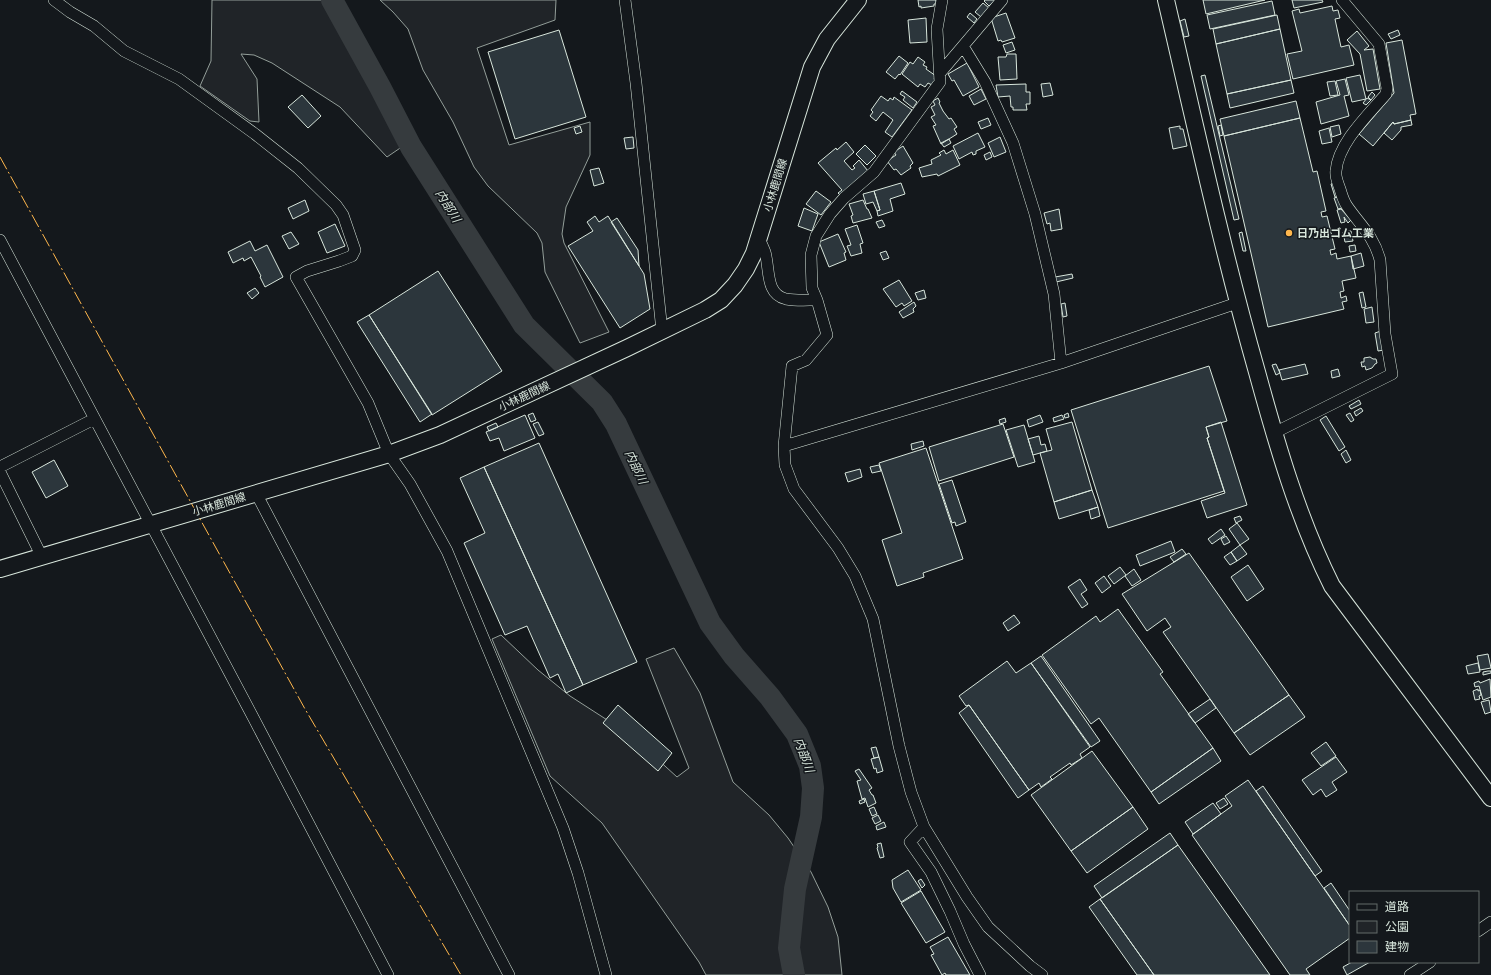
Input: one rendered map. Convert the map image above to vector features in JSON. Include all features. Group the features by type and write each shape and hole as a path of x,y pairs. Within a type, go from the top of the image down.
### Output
{"main road":[{"name":"小林鹿間線","path":"0,569 389,454 440,435 705,310 720,300 735,285 746,269 759,238 812,67 827,40 858,0"},
{"path":"1166,0 1237,303 1274,433 1307,530 1319,560 1332,586 1491,798"}],"street":[{"path":"54,0 70,12 94,26 124,51 179,79 255,134 309,178 343,215 355,250 352,256 307,271 296,277 368,403 389,454 410,484 447,551 563,828 578,873 606,975"},
{"path":"625,0 636,82 662,331"},
{"path":"942,0 937,29 940,82 874,172 844,198 830,214 816,236 811,255 812,288 827,336 806,360 792,366 784,446 785,465 794,489 838,548 854,576 873,619 911,792 924,827 967,897 988,927 1030,966 1042,975"},
{"path":"940,73 1002,0"},
{"path":"1274,433 1392,374 1385,334 1380,260 1370,236 1346,204 1336,175 1338,163 1352,134 1386,94 1387,88 1379,44 1342,0"},
{"path":"963,46 985,82 1013,143 1035,214 1054,294 1061,363"},
{"path":"759,238 765,251 769,282 772,290 785,299 817,300"},
{"path":"0,240 388,975"},
{"path":"784,446 1061,363 1237,303"},
{"path":"0,467 94,419"},
{"path":"0,472 42,557"},
{"path":"256,493 509,975"},
{"path":"924,827 910,842 930,872 980,975"},
{"path":"1479,930 1491,922"},
{"path":"1410,975 1428,963"}],"green space":[{"path":"212,0 331,0 409,142 387,157 340,107 272,63 254,55 241,54 257,79 259,122 250,121 200,86 211,61"},
{"path":"380,0 556,0 555,20 477,48 509,145 590,122 590,155 566,207 562,234 564,243 609,332 580,343 545,272 542,243 537,233 488,186 474,167 453,122 423,70 408,29"},
{"path":"501,635 538,670 570,696 632,736 677,777 689,768 646,659 674,648 700,693 733,782 769,815 788,838 811,872 828,907 838,937 842,975 706,975 699,962 602,823 550,776 492,639"}],"building":[{"path":"918,0 936,0 936,4 934,4 934,6 921,8 921,6 919,7"},
{"path":"995,0 989,6 984,1"},
{"path":"1203,0 1265,0 1206,14"},
{"path":"1292,0 1322,0 1323,2 1294,8"},
{"path":"1272,1 1275,15 1210,29 1207,15"},
{"path":"983,3 989,8 981,17 975,12"},
{"path":"1332,6 1333,11 1338,10 1340,18 1335,19 1341,47 1349,45 1354,65 1293,79 1287,54 1302,51 1292,11 1299,9 1300,13"},
{"path":"970,13 977,19 974,23 967,17"},
{"path":"1006,13 1015,38 1002,42 1001,40 998,41 991,18"},
{"path":"1277,15 1280,29 1216,44 1213,29"},
{"path":"926,18 927,42 910,43 908,20"},
{"path":"1185,19 1189,36 1184,37 1180,21"},
{"path":"1280,29 1291,80 1227,94 1216,44"},
{"path":"559,30 586,117 515,139 488,52"},
{"path":"1398,30 1400,35 1391,39 1388,34"},
{"path":"1357,31 1369,46 1364,50 1373,49 1380,89 1367,91 1360,54 1347,40"},
{"path":"1402,40 1416,114 1410,115 1411,120 1394,124 1393,122 1373,146 1359,134 1394,93 1386,43"},
{"path":"1012,42 1015,50 1006,53 1003,45"},
{"path":"1007,54 1016,54 1017,79 1000,80 998,57 1006,57"},
{"path":"899,56 908,63 900,75 899,74 895,79 886,72"},
{"path":"918,57 925,62 923,65 927,67 926,69 936,76 932,85 928,83 925,87 920,84 918,87 902,74 910,62 913,64"},
{"path":"967,63 979,87 963,96 954,80 952,81 948,74"},
{"path":"1205,75 1239,219 1234,220 1201,76"},
{"path":"1360,75 1366,99 1352,102 1346,78"},
{"path":"1345,79 1349,95 1344,96 1349,116 1321,124 1316,102 1340,95 1336,81"},
{"path":"1291,80 1294,93 1230,108 1227,94"},
{"path":"1335,81 1338,95 1330,96 1327,82"},
{"path":"1050,83 1053,95 1043,97 1041,84"},
{"path":"1026,84 1026,92 1030,92 1030,104 1026,104 1027,110 1013,110 1013,107 1011,107 1010,96 998,97 996,85"},
{"path":"981,89 986,99 974,105 969,96"},
{"path":"902,91 917,102 913,108 903,100 905,97 900,94"},
{"path":"1372,92 1375,95 1371,100 1368,97"},
{"path":"302,95 321,116 308,128 288,107"},
{"path":"881,96 888,101 890,98 893,100 894,97 912,110 892,137 885,132 893,120 883,112 876,121 870,116 873,112 871,110"},
{"path":"938,98 943,111 949,119 951,118 957,127 954,129 957,134 941,144 933,126 936,125 931,117 935,115 931,107 935,105 933,101"},
{"path":"1367,98 1371,100 1366,105 1363,103"},
{"path":"1296,101 1300,118 1224,136 1220,119"},
{"path":"988,118 991,125 981,129 978,122"},
{"name":"日乃出ゴム工業","path":"1300,118 1313,172 1317,171 1326,211 1321,212 1322,217 1327,216 1335,249 1330,250 1331,255 1336,253 1337,259 1351,256 1356,278 1342,281 1344,291 1340,292 1341,298 1346,296 1347,301 1342,302 1344,309 1268,327 1224,136"},
{"path":"1411,120 1412,125 1401,127 1401,130 1392,140 1384,133 1393,122 1394,124"},
{"path":"1221,125 1223,135 1220,136 1218,126"},
{"path":"1339,125 1341,134 1332,137 1330,127"},
{"path":"580,126 582,132 576,134 574,128"},
{"path":"1180,126 1180,129 1183,129 1187,146 1173,149 1169,128"},
{"path":"1329,128 1332,142 1322,144 1319,131"},
{"path":"978,133 985,147 976,151 976,154 973,155 972,152 959,159 953,146"},
{"path":"633,137 634,148 626,149 624,138"},
{"path":"1000,137 1006,152 994,157 988,143"},
{"path":"949,139 951,143 944,147 941,143"},
{"path":"846,142 854,152 844,161 852,170 855,168 853,166 859,160 868,171 840,195 838,193 842,190 818,163"},
{"path":"865,145 876,156 867,165 856,154"},
{"path":"903,146 913,163 910,166 911,168 901,175 896,169 894,170 887,161 896,155 894,152"},
{"path":"944,150 946,154 953,150 960,165 938,176 937,174 922,177 919,168 932,164 931,160 941,155 939,153"},
{"path":"990,152 992,157 986,160 984,155"},
{"path":"599,168 604,183 594,186 590,170"},
{"path":"901,183 905,194 890,199 893,211 878,216 877,211 880,210 874,191"},
{"path":"1334,183 1337,197 1335,197 1331,184"},
{"path":"816,191 831,202 821,215 806,204"},
{"path":"874,191 880,210 877,211 873,202 866,204 863,194"},
{"path":"1338,197 1342,208 1338,209 1334,198"},
{"path":"305,200 309,211 293,219 288,208"},
{"path":"863,200 872,218 853,223 851,216 853,215 849,204"},
{"path":"804,208 818,214 812,231 798,226"},
{"path":"1059,209 1062,229 1051,231 1050,223 1047,224 1044,213"},
{"path":"1341,209 1351,220 1348,223 1344,217 1345,222 1341,223 1337,210"},
{"path":"595,216 599,222 608,216 644,274 650,309 620,328 568,246 593,231 587,222"},
{"path":"617,218 638,250 639,266 611,222"},
{"path":"882,220 885,226 879,228 876,222"},
{"path":"335,224 345,246 327,253 318,232"},
{"path":"857,225 863,243 860,244 862,253 851,256 847,246 851,245 845,229"},
{"path":"1351,231 1353,241 1345,242 1343,232"},
{"path":"291,232 299,244 289,249 282,236"},
{"path":"1242,232 1246,251 1243,251 1239,233"},
{"path":"838,234 846,252 844,253 846,260 829,267 819,242"},
{"path":"250,241 255,251 267,245 283,277 265,287 251,257 244,261 243,258 233,263 228,252"},
{"path":"1355,245 1356,251 1350,252 1349,246"},
{"path":"886,251 889,258 883,260 880,253"},
{"path":"1361,253 1364,266 1353,269 1351,256"},
{"path":"438,271 502,371 432,415 369,315"},
{"path":"1072,274 1073,278 1056,282 1055,277"},
{"path":"899,280 912,301 904,306 902,303 896,307 883,289"},
{"path":"255,288 259,293 252,299 247,293"},
{"path":"924,290 926,298 918,300 915,293"},
{"path":"1363,292 1366,307 1362,308 1359,293"},
{"path":"914,302 916,306 913,309 914,312 903,318 899,312"},
{"path":"1065,303 1067,316 1063,317 1061,304"},
{"path":"1372,307 1374,322 1366,323 1364,309"},
{"path":"369,315 432,414 420,422 357,322"},
{"path":"1381,331 1384,350 1378,351 1375,333"},
{"path":"1370,357 1376,359 1377,363 1372,368 1366,370 1365,366 1362,367 1361,362 1364,362 1364,358"},
{"path":"1276,364 1280,373 1276,375 1272,365"},
{"path":"1305,364 1308,374 1282,380 1279,370"},
{"path":"1209,366 1227,421 1206,427 1209,437 1207,438 1224,491 1108,528 1071,410"},
{"path":"1338,369 1340,376 1332,378 1331,371"},
{"path":"1359,400 1361,404 1351,409 1349,406"},
{"path":"1361,408 1363,411 1356,416 1354,412"},
{"path":"533,413 536,420 531,422 528,415"},
{"path":"1068,413 1069,417 1065,418 1064,415"},
{"path":"1350,413 1354,420 1351,422 1346,415"},
{"path":"525,415 535,438 504,451 499,438 490,441 486,432"},
{"path":"1040,415 1043,422 1029,427 1027,420"},
{"path":"1062,415 1064,419 1054,422 1053,418"},
{"path":"1326,416 1345,447 1339,451 1320,420"},
{"path":"1005,418 1006,422 1000,424 999,420"},
{"path":"538,422 544,434 539,436 533,424"},
{"path":"1072,422 1092,490 1054,502 1040,453 1052,450 1046,429"},
{"path":"1221,422 1247,505 1207,518 1201,501 1225,493 1207,438 1209,437 1206,427"},
{"path":"496,423 498,427 489,431 487,427"},
{"path":"1003,424 1014,457 939,481 929,447"},
{"path":"1024,425 1035,462 1018,467 1006,430"},
{"path":"1039,436 1041,445 1045,444 1047,451 1033,455 1028,439"},
{"path":"923,441 924,446 912,450 911,444"},
{"path":"539,443 637,662 583,685 484,467"},
{"path":"926,448 963,559 923,573 924,577 897,586 882,540 902,533 879,463"},
{"path":"1346,450 1351,460 1346,463 1341,454"},
{"path":"54,460 68,486 46,498 32,472"},
{"path":"879,465 881,471 872,473 870,467"},
{"path":"484,467 583,685 566,693 558,674 550,678 527,626 505,635 464,543 485,533 460,478"},
{"path":"860,469 862,477 848,482 845,473"},
{"path":"952,480 966,522 956,526 955,522 952,523 939,484"},
{"path":"1092,490 1098,507 1059,519 1054,502"},
{"path":"1098,507 1100,516 1091,519 1089,510"},
{"path":"1240,516 1242,520 1236,523 1234,518"},
{"path":"1237,523 1249,539 1240,545 1229,529"},
{"path":"1221,529 1225,535 1212,544 1208,539"},
{"path":"1226,536 1230,542 1224,545 1221,539"},
{"path":"1171,541 1175,552 1140,566 1136,555"},
{"path":"1240,545 1247,554 1237,561 1231,552"},
{"path":"1182,549 1186,554 1174,562 1170,557"},
{"path":"1231,552 1237,561 1230,565 1224,557"},
{"path":"1189,553 1289,695 1234,733 1163,632 1171,627 1165,618 1147,631 1122,594"},
{"path":"1248,565 1264,589 1247,601 1231,577"},
{"path":"1120,567 1126,575 1114,584 1108,576"},
{"path":"1134,569 1141,580 1132,586 1125,576"},
{"path":"1104,576 1111,586 1102,593 1095,583"},
{"path":"1080,579 1087,590 1081,594 1088,604 1082,608 1068,587"},
{"path":"1118,609 1163,672 1160,674 1213,748 1151,792 1099,718 1091,724 1042,655 1096,616 1100,622"},
{"path":"1014,615 1020,623 1008,631 1003,623"},
{"path":"1488,654 1491,668 1480,670 1477,656"},
{"path":"1041,656 1100,741 1091,747 1031,663"},
{"path":"1007,661 1016,673 1031,663 1090,747 1080,754 1082,758 1071,765 1070,763 1050,777 1052,779 1041,787 1039,783 1029,790 969,705 966,706 959,696"},
{"path":"1478,663 1480,672 1468,674 1466,666"},
{"path":"1491,671 1491,673 1483,675 1483,672"},
{"path":"1490,679 1491,697 1483,700 1479,686 1475,687 1474,683 1479,681 1480,683"},
{"path":"1478,689 1478,691 1480,690 1481,695 1479,696 1480,699 1475,700 1473,691"},
{"path":"1289,695 1305,717 1250,755 1234,733"},
{"path":"1210,699 1216,708 1195,723 1188,714"},
{"path":"1489,700 1491,712 1485,714 1481,702"},
{"path":"618,705 672,753 658,771 603,723"},
{"path":"969,705 1029,790 1018,798 959,713"},
{"path":"1326,742 1336,756 1321,766 1311,753"},
{"path":"876,747 879,757 874,758 871,748"},
{"path":"1213,748 1221,761 1159,804 1151,792"},
{"path":"1092,751 1133,807 1071,851 1031,795"},
{"path":"879,757 883,771 877,773 871,759"},
{"path":"1336,757 1347,772 1332,782 1337,790 1326,797 1321,789 1313,795 1302,780"},
{"path":"859,769 872,788 869,790 876,803 868,807 865,798 862,799 857,781 861,780 855,771"},
{"path":"1248,780 1349,925 1349,939 1306,969 1310,975 1290,975 1192,835 1232,806 1225,796"},
{"path":"1263,786 1322,871 1315,876 1256,791"},
{"path":"1224,798 1228,804 1220,809 1216,803"},
{"path":"864,799 865,802 860,804 859,801"},
{"path":"1213,803 1221,814 1193,834 1185,822"},
{"path":"874,807 877,814 872,816 869,809"},
{"path":"1133,807 1148,829 1087,873 1071,851"},
{"path":"878,815 881,821 875,824 872,818"},
{"path":"884,822 886,827 877,830 876,826"},
{"path":"1170,833 1178,845 1102,898 1094,886"},
{"path":"881,843 884,857 880,858 877,844"},
{"path":"1178,845 1270,975 1154,975 1100,899"},
{"path":"908,870 921,890 901,902 893,888 892,880"},
{"path":"921,879 925,885 922,888 918,881"},
{"path":"1331,883 1349,910 1349,925 1324,888"},
{"path":"921,891 945,932 926,943 901,903"},
{"path":"1100,899 1154,975 1137,975 1089,907"},
{"path":"948,937 970,975 946,975 945,973 942,975 931,955 934,954 930,947"},
{"path":"1350,963 1368,963 1347,975 1343,967"}],"waterway":[{"name":"内部川","path":"332,0 411,147 524,325 602,402 616,424 710,623 734,656 770,697 797,734 810,766 813,788 811,817 795,889 789,948 794,975"}],"power":[{"path":"0,157 305,709 461,975"}],"place":[{"name":"日乃出ゴム工業","path":"1289,233"}]}
